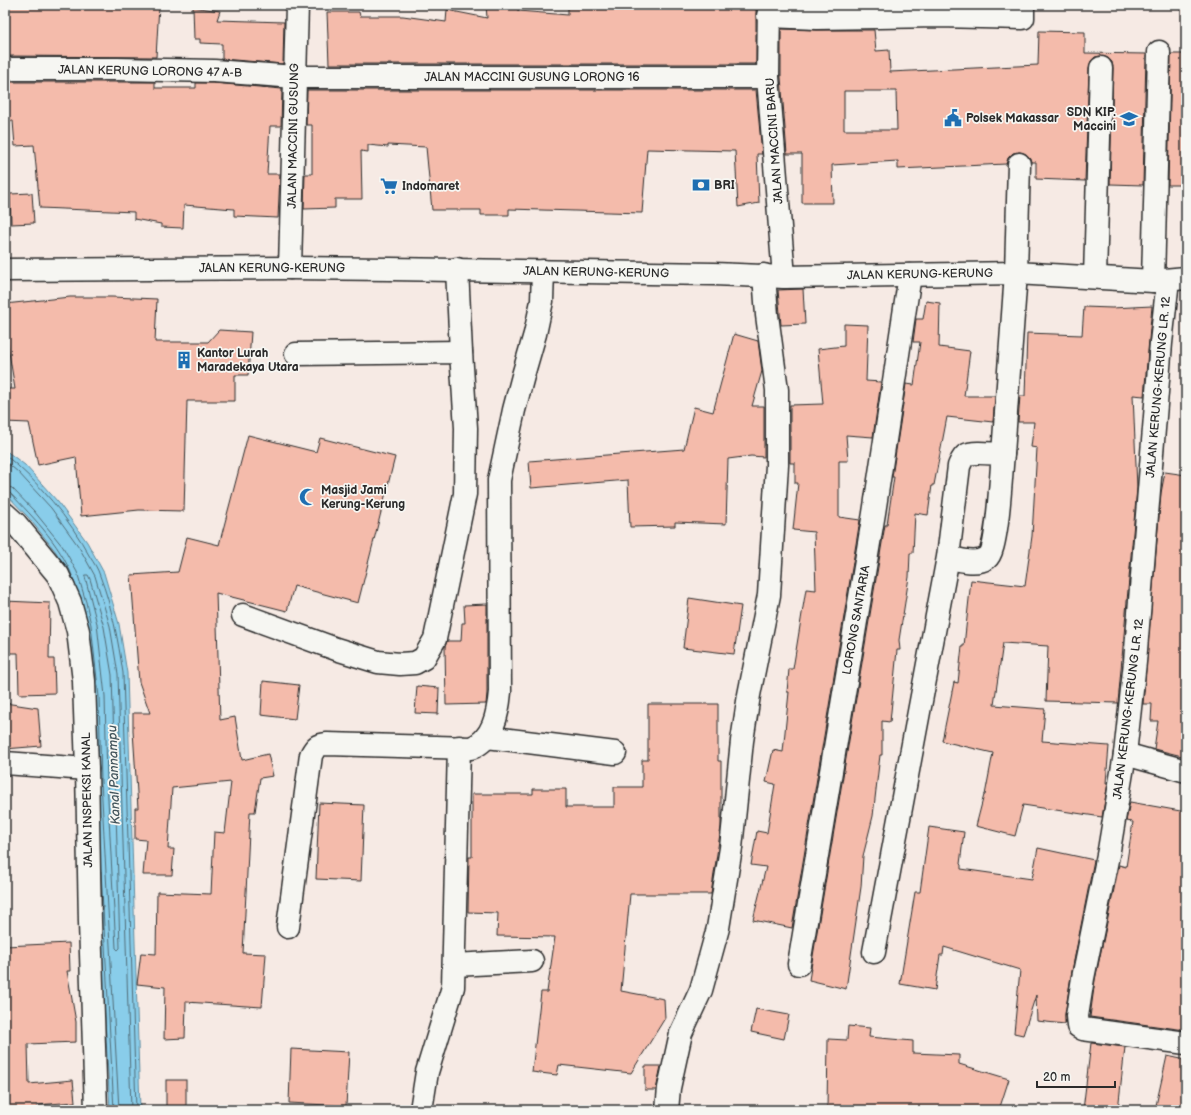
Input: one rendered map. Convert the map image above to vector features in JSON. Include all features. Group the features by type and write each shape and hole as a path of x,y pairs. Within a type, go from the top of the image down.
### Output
{"street":[{"name":"JALAN MACCINI GUSUNG","path":"290,268 297,5"},
{"path":"768,10 817,18 939,16 1023,12"},
{"name":"JALAN MACCINI BARU","path":"667,1110 669,1088 681,1033 701,990 718,928 731,848 742,741 749,694 769,595 777,465 777,390 767,315 774,276 768,77 768,10"},
{"name":"JALAN KERUNG-KERUNG LR. 12","path":"1159,52 1169,280 1161,343 1135,662 1125,754 1109,850 1083,978 1077,1016 1080,1028 1083,1029 1186,1043"},
{"name":"JALAN KERUNG LORONG 47 A-B","path":"5,68 117,68 214,71 295,77"},
{"path":"1095,277 1101,68"},
{"name":"JALAN MACCINI GUSUNG LORONG 16","path":"295,77 768,77"},
{"path":"948,557 975,562 985,559 990,554 995,536 1003,454 1016,273 1020,164"},
{"name":"JALAN KERUNG-KERUNG","path":"5,270 290,268 457,269 774,276 1016,273 1169,280"},
{"path":"243,615 336,649 378,662 400,664 415,663 424,658 435,639 465,494 466,428 457,269"},
{"path":"288,927 311,755 315,748 319,745 327,744 471,748 479,745 487,737 498,710 500,692 499,480 514,410 537,328 542,301 543,271"},
{"name":"LORONG SANTARIA","path":"799,964 873,521 910,275"},
{"path":"296,354 461,352"},
{"path":"874,952 948,557 958,474 962,460 967,455 987,453 1003,454"},
{"name":"JALAN INSPEKSI KANAL","path":"5,514 16,524 58,575 70,602 78,631 82,656 87,769 96,1110"},
{"path":"487,737 615,753"},
{"path":"421,1110 427,1072 453,988 459,747"},
{"path":"1125,754 1186,771"},
{"path":"5,763 87,769"},
{"path":"454,965 532,961"}],"water":[{"name":"Kanal Pannampu","path":"5,450 25,465 58,502 87,542 104,573 119,624 127,673 140,1110 110,1110 92,781 68,575 56,552 28,517 5,493"}],"building":[{"path":"5,5 159,5 156,57 5,56"},
{"path":"486,5 518,5 518,11 568,15 568,5 587,5 617,9 617,5 756,5 756,64 329,64 327,12 359,12 360,16 403,16 446,22 447,10 487,18"},
{"path":"193,7 220,11 217,20 284,22 283,64 222,59 222,44 200,43 200,39 194,39"},
{"path":"781,29 874,30 876,51 889,50 890,72 1038,65 1039,31 1085,32 1085,53 1146,54 1143,185 1110,184 1113,68 1112,62 1108,58 1101,56 1095,57 1091,61 1089,68 1085,181 1036,179 1036,162 1031,162 1030,158 1026,154 1020,152 1013,153 1008,158 1006,164 898,169 898,161 832,165 833,203 802,203 802,154 787,154 781,77","holes":["844,91 896,91 897,130 844,130"]},
{"path":"1171,54 1186,54 1186,185 1168,185"},
{"path":"5,82 155,82 155,88 196,88 196,83 213,83 282,89 281,126 270,126 267,174 280,174 278,218 234,216 234,209 184,205 183,228 161,227 161,224 134,219 134,212 40,208 34,145 15,146 13,121 5,121"},
{"path":"307,90 756,90 762,154 757,154 759,203 738,207 735,151 647,149 642,213 509,209 509,215 481,215 481,210 432,210 426,147 388,145 388,147 368,145 368,152 361,151 362,199 335,199 335,208 304,209 305,174 312,174 312,125 306,125"},
{"path":"32,193 34,223 11,224 10,194"},
{"path":"803,289 805,324 781,325 778,290"},
{"path":"70,297 157,299 155,342 208,342 219,330 251,332 248,375 235,375 235,401 187,401 184,511 139,510 81,516 76,457 38,465 29,423 5,422 5,389 15,389 5,328 5,304"},
{"path":"926,301 940,303 939,347 970,351 964,396 995,396 993,422 947,417 934,485 932,485 928,515 915,513 913,553 910,553 909,577 899,640 900,650 897,650 890,722 882,721 882,755 880,755 873,816 863,856 861,887 846,989 809,980 885,525 887,525 894,477 892,477 906,384 914,385 920,342 913,342 916,319 923,319"},
{"path":"1152,306 1144,396 1133,395 1137,488 1118,703 1046,701 1048,646 1003,643 994,705 1045,709 1042,741 1109,746 1106,783 1108,783 1102,817 1023,805 1015,836 976,826 985,795 993,753 942,741 954,682 958,683 962,646 964,646 971,580 1025,586 1032,536 1037,448 1031,447 1034,422 1018,422 1020,396 1025,396 1027,333 1082,335 1084,307 1112,308"},
{"path":"844,324 868,325 866,381 881,382 873,437 846,435 848,461 839,461 839,517 860,520 792,928 753,920 766,867 751,865 757,831 767,833 775,784 766,782 773,750 783,752 789,692 787,692 789,669 793,669 806,589 816,590 814,532 793,530 798,483 795,483 795,463 790,463 790,405 823,404 818,349 844,346"},
{"path":"734,334 758,341 762,371 752,406 764,406 764,457 751,456 728,459 726,524 675,522 675,526 630,527 628,480 531,488 529,461 684,449 694,407 713,412"},
{"path":"248,435 316,452 320,438 395,457 358,603 294,586 287,611 216,593 220,720 235,717 242,760 268,754 273,776 260,778 255,812 250,812 243,953 266,954 262,1007 186,1002 185,1038 164,1039 165,987 137,984 141,953 156,954 157,892 211,894 214,832 225,833 231,782 172,788 168,849 174,849 172,875 143,875 146,840 135,839 135,808 138,808 133,713 150,713 139,682 131,575 178,572 187,537 219,545"},
{"path":"1165,472 1186,475 1186,757 1154,749 1158,721 1151,721 1152,704 1143,704 1161,493"},
{"path":"689,598 741,606 734,654 683,648"},
{"path":"5,601 50,603 49,659 54,659 55,693 19,694 18,653 5,653"},
{"path":"487,604 486,704 446,705 445,647 447,641 461,641 462,623 465,623 464,605"},
{"path":"263,681 299,685 295,719 261,715"},
{"path":"417,686 439,688 438,714 415,713"},
{"path":"5,703 38,708 41,746 5,749"},
{"path":"648,704 718,704 718,761 721,761 721,827 711,894 630,894 621,991 664,999 665,1018 631,1073 559,1065 557,1075 532,1072 541,992 547,992 555,937 497,936 498,913 468,912 469,857 472,857 472,794 533,794 533,789 566,789 566,807 614,807 614,787 642,787 642,760 648,760"},
{"path":"1130,802 1186,812 1185,1030 1090,1017 1095,980 1119,865 1126,867 1133,822 1126,821"},
{"path":"319,803 364,805 361,881 316,879"},
{"path":"929,827 964,832 960,864 961,869 1032,879 1038,848 1094,860 1071,976 1065,1014 1065,1024 1037,1021 1036,995 1023,1035 1014,1033 1020,970 944,947 943,955 940,955 935,990 900,984 915,892 920,892"},
{"path":"69,943 70,971 67,971 76,1022 76,1042 28,1044 29,1084 73,1080 75,1102 37,1105 36,1110 5,1110 5,946"},
{"path":"756,1009 789,1015 784,1039 751,1032"},
{"path":"848,1026 870,1028 869,1037 913,1041 913,1053 959,1055 959,1064 1009,1079 999,1110 827,1110 828,1039 847,1040"},
{"path":"1091,1043 1125,1047 1118,1110 1083,1110"},
{"path":"291,1049 349,1052 346,1106 289,1103"},
{"path":"1167,1056 1186,1060 1186,1110 1155,1110"},
{"path":"645,1066 661,1066 656,1090 645,1090"},
{"path":"166,1080 186,1080 186,1110 166,1110"}],"place":[{"name":"Polsek Makassar","path":"953,118"},
{"name":"SDN KIP. Maccini","path":"1129,119"},
{"name":"BRI","path":"701,185"},
{"name":"Indomaret","path":"389,186"},
{"name":"Kantor Lurah Maradekaya Utara","path":"184,360"},
{"name":"Masjid Jami Kerung-Kerung","path":"308,497"}]}
